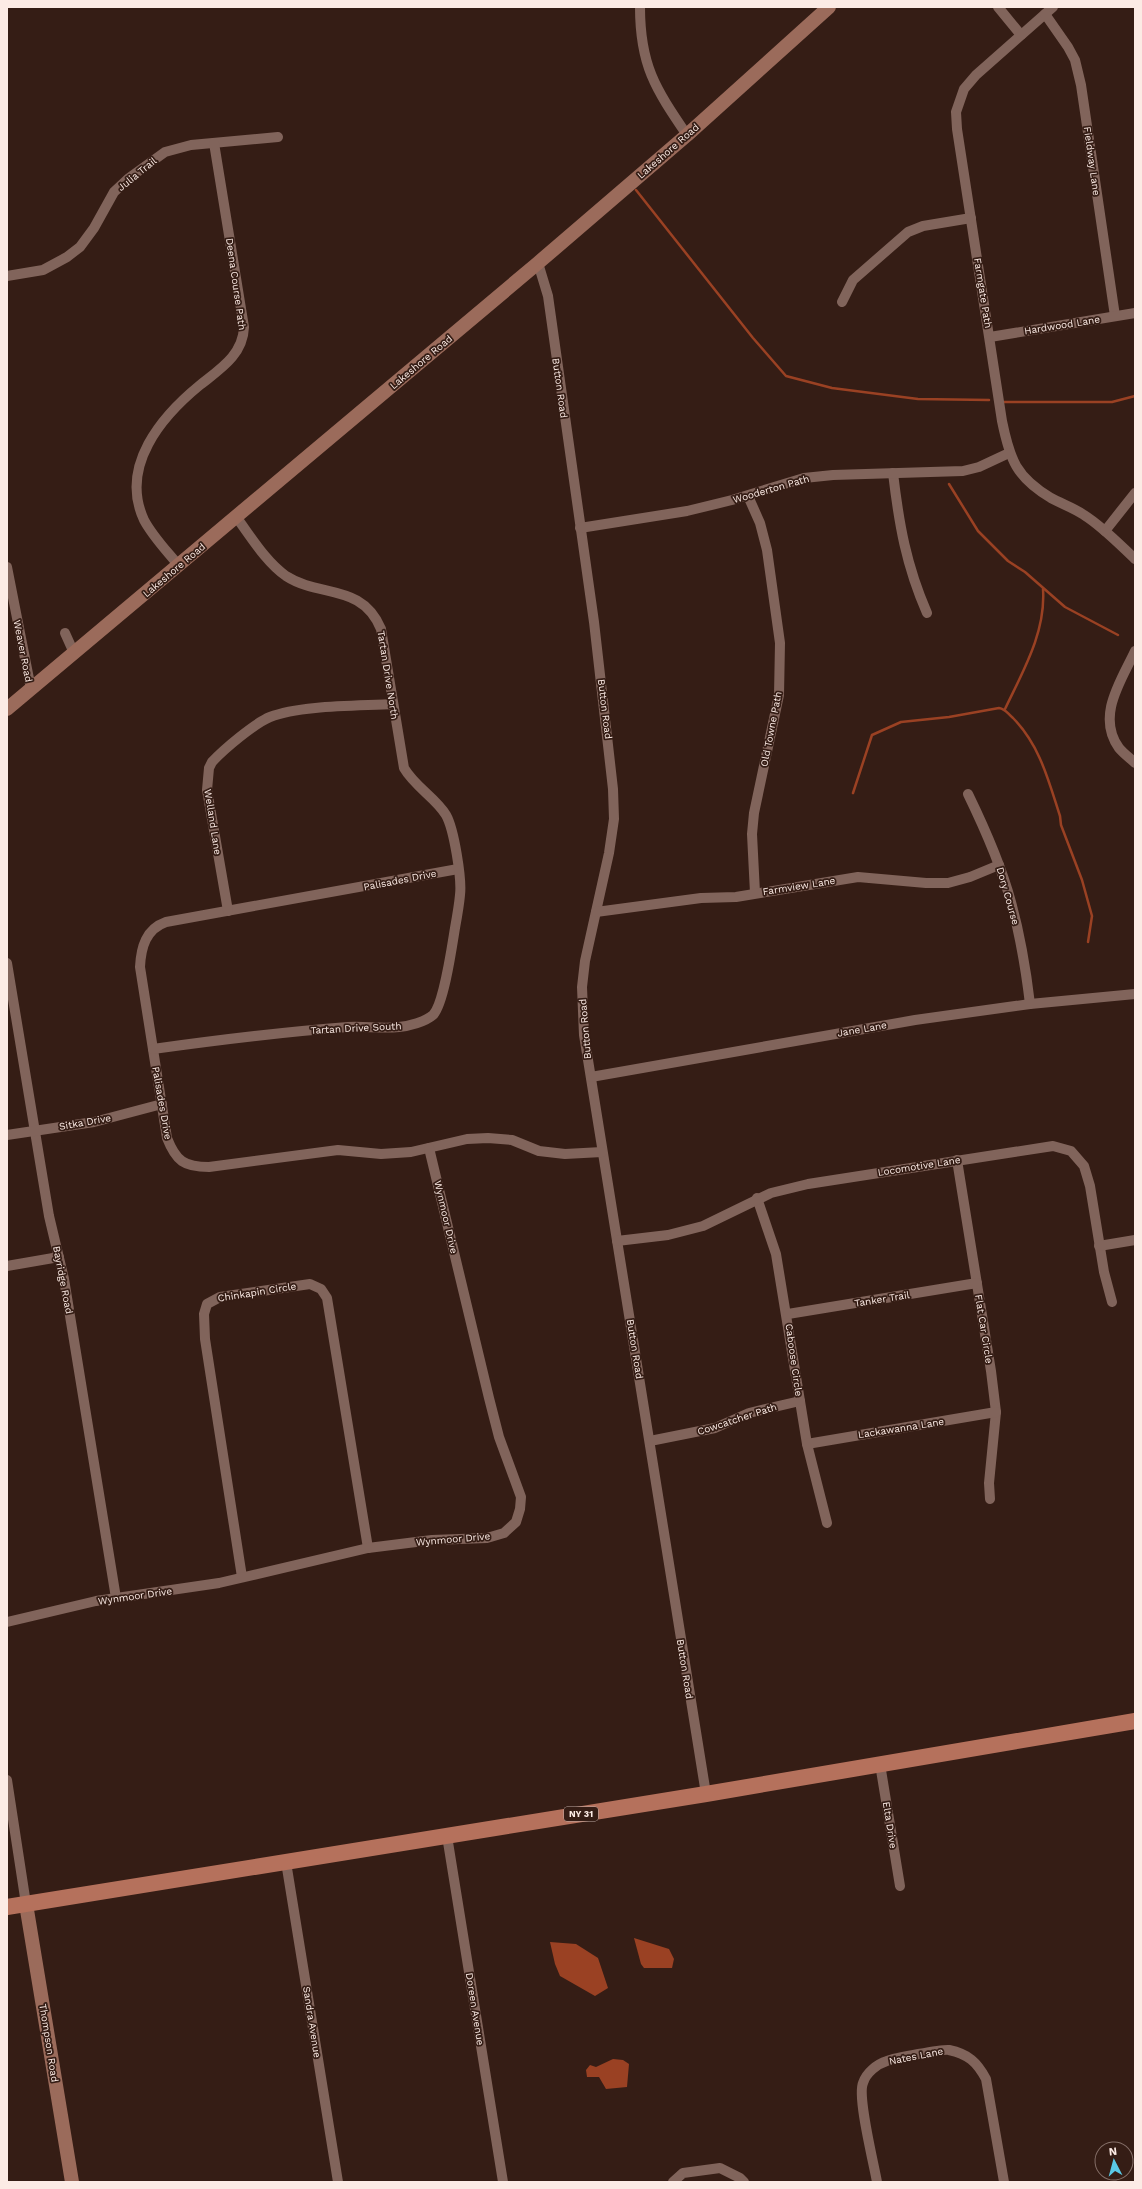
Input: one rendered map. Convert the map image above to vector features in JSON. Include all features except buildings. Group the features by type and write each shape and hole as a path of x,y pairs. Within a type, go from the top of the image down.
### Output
{"main road":[{"name":"NY 31","path":"7,1907 706,1794 1135,1721"}],"street":[{"path":"640,7 640,36 648,67 654,82 687,135"},
{"name":"Lakeshore Road","path":"7,709 237,518 538,264 687,135 829,7"},
{"path":"998,7 1021,35"},
{"name":"Farmgate Path","path":"1053,7 976,75 964,89 956,112 957,129 1009,453 1026,480 1051,497 1083,514 1105,531 1135,559"},
{"name":"Fieldway Lane","path":"1045,14 1068,47 1075,60 1081,85 1115,316"},
{"name":"Julia Trail","path":"7,276 43,270 67,258 80,247 94,228 114,192 128,178 165,152 191,145 278,137"},
{"name":"Deena Course Path","path":"179,566 152,534 144,519 139,502 138,481 144,454 158,426 179,402 228,362 237,352 243,338 244,327 214,143"},
{"path":"842,302 853,280 908,232 923,226 971,218"},
{"name":"Button Road","path":"538,264 548,296 605,708 614,789 614,819 585,961 582,986 584,1035 706,1794"},
{"name":"Hardwood Lane","path":"990,337 1135,313"},
{"name":"Wooderton Path","path":"580,528 687,511 748,496 804,478 833,475 963,471 979,467 1009,453"},
{"path":"893,473 901,535 916,587 927,613"},
{"path":"1105,531 1135,493"},
{"name":"Old Towne Path","path":"748,496 760,523 767,550 780,643 778,695 754,813 752,834 755,893"},
{"name":"Tartan Drive North","path":"237,518 264,554 286,575 295,580 348,596 368,608 377,620 381,629 404,768 409,777 446,816 451,827 458,869"},
{"name":"Weaver Road","path":"7,567 31,689"},
{"path":"65,634 74,653"},
{"path":"1135,651 1110,706 1111,725 1119,748 1135,764"},
{"name":"Welland Lane","path":"228,911 207,790 208,768 212,762 261,722 271,717 299,710 393,704"},
{"name":"Dory Course","path":"968,794 999,865 1017,924 1030,1004"},
{"name":"Farmview Lane","path":"596,912 701,898 736,897 858,877 926,883 948,883 970,878 999,865"},
{"name":"Palisades Drive","path":"458,869 166,922 153,929 140,952 140,967 170,1146 180,1161 194,1167 209,1167 322,1151 338,1150 380,1154 429,1148 467,1139 488,1138 512,1140 539,1150 565,1154 602,1152"},
{"name":"Tartan Drive South","path":"153,1048 264,1034 351,1027 399,1027 416,1023 432,1016 440,1002 457,918 460,893 458,869"},
{"name":"Bayridge Road","path":"7,963 10,1002 34,1130 48,1216 64,1279 116,1598"},
{"name":"Jane Lane","path":"591,1076 915,1020 1030,1004 1135,994"},
{"name":"Sitka Drive","path":"7,1135 94,1122 162,1104"},
{"name":"Locomotive Lane","path":"617,1241 668,1236 703,1226 758,1198 771,1193 808,1184 1053,1146 1072,1151 1084,1166 1090,1186 1099,1246 1112,1302"},
{"name":"Wynmoor Drive","path":"7,1622 116,1598 175,1590 242,1578 325,1556 368,1548 432,1540 487,1538 504,1533 511,1528 516,1522 520,1509 518,1486 499,1437 429,1148"},
{"name":"Flat Car Circle","path":"957,1160 991,1371 996,1412 989,1483 990,1499"},
{"name":"Caboose Circle","path":"758,1198 776,1254 788,1314 807,1444 827,1523"},
{"path":"1099,1246 1135,1240"},
{"path":"7,1266 59,1257"},
{"name":"Tanker Trail","path":"788,1314 977,1283"},
{"name":"Chinkapin Circle","path":"242,1578 205,1339 204,1314 212,1300 220,1297 310,1284 321,1289 327,1298 368,1548"},
{"name":"Cowcatcher Path","path":"650,1441 715,1428 749,1413 800,1401"},
{"name":"Lackawanna Lane","path":"807,1444 996,1412"},
{"name":"Elta Drive","path":"880,1764 900,1886"},
{"path":"7,1780 26,1904"},
{"name":"Doreen Avenue","path":"447,1836 504,2182"},
{"name":"Sandra Avenue","path":"286,1862 338,2182"},
{"name":"Thompson Road","path":"26,1904 72,2182"},
{"name":"Nates Lane","path":"877,2182 862,2099 862,2084 872,2070 886,2061 948,2050 966,2056 979,2065 986,2079 1004,2182"},
{"path":"673,2182 683,2174 720,2168 740,2178 744,2182"}],"shaded area":[{"path":"634,1938 669,1949 674,1959 672,1968 644,1968 641,1964"},
{"path":"550,1942 576,1944 598,1958 608,1988 595,1996 560,1976 555,1964"},
{"path":"613,2059 623,2060 629,2064 627,2087 606,2089 599,2077 587,2077 586,2070 590,2065 596,2067"}],"waterway":[{"path":"636,190 753,338 786,376 832,388 918,399 989,400"},
{"path":"1004,402 1112,402 1135,396"},
{"path":"949,484 978,531 1008,561 1025,572 1065,607 1118,635"},
{"path":"1005,709 1026,666 1037,636 1041,621 1043,589"},
{"path":"853,793 872,735 901,722 949,717 999,708 1005,710 1030,740 1037,752 1047,776 1060,816 1061,825 1082,880 1092,916 1088,942"}]}
